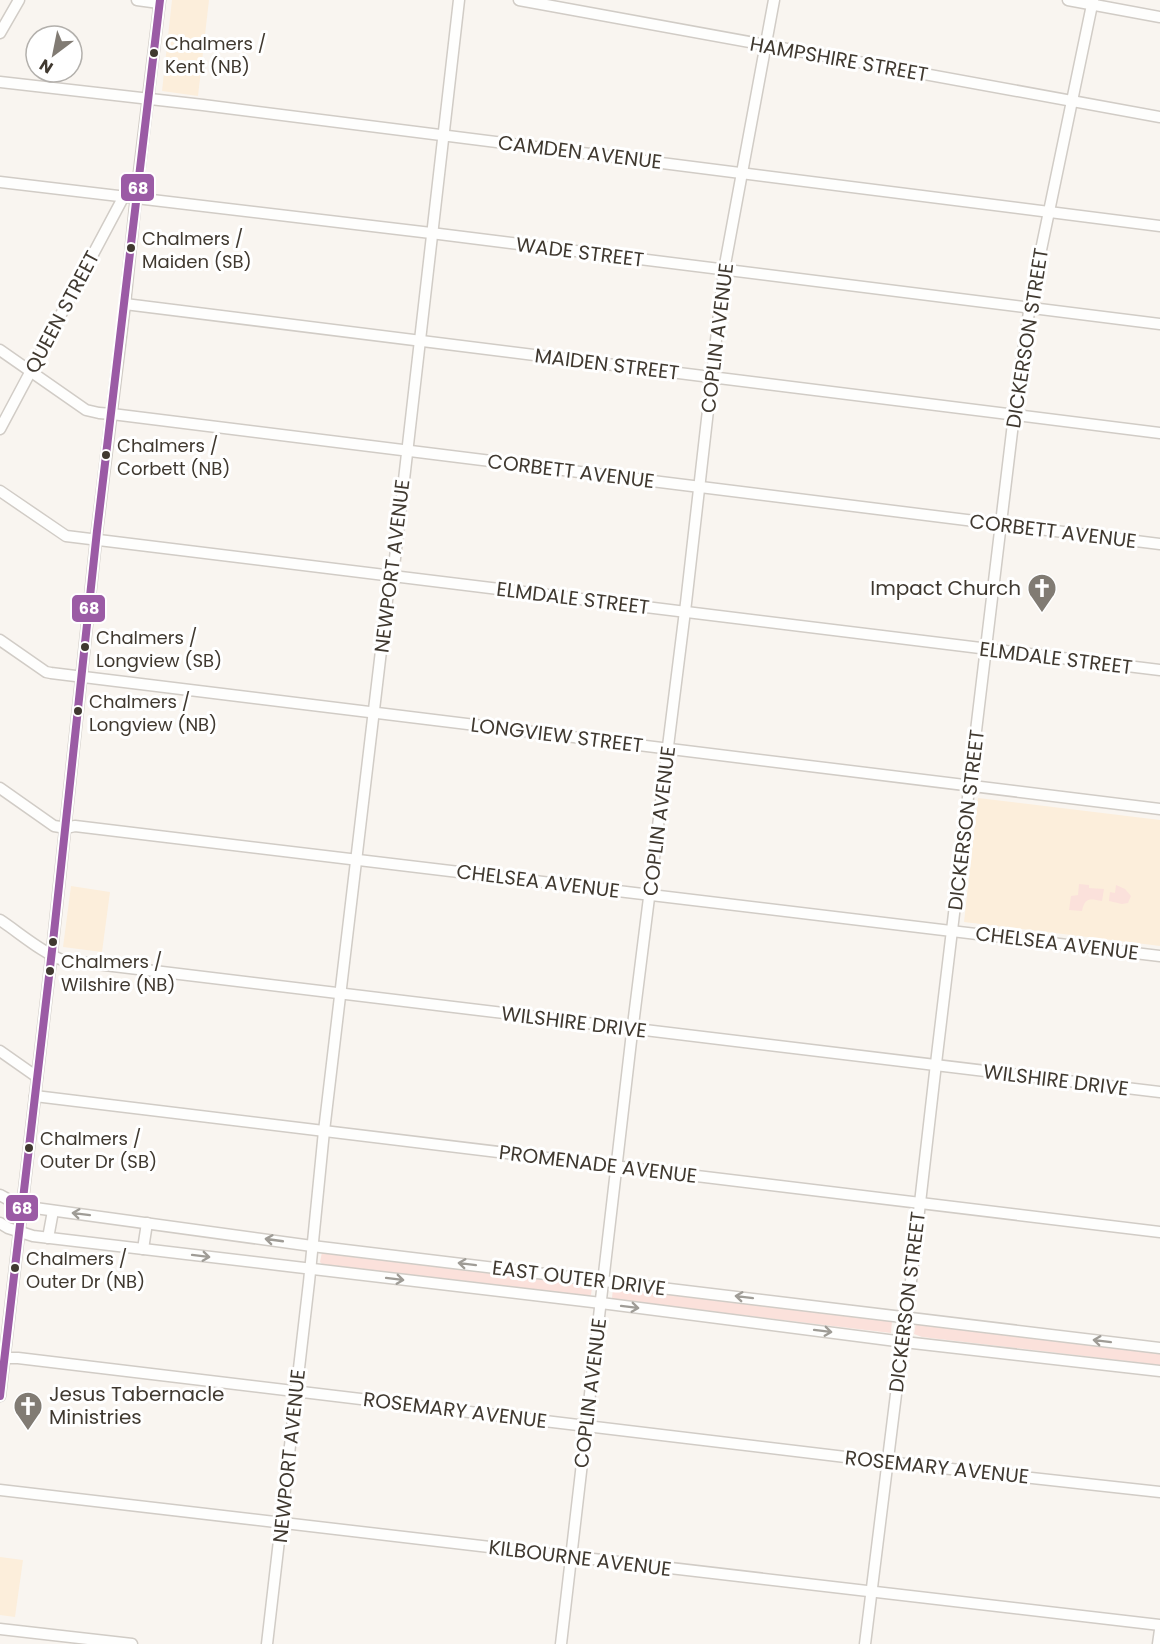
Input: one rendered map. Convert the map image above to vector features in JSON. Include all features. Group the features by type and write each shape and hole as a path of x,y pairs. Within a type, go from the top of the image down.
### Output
{"street":[{"path":"0,33 19,0"},
{"path":"0,1396 2,1359 35,1096 125,304 130,197 148,99 159,1 137,0"},
{"name":"NEWPORT AVENUE","path":"267,1644 324,1131 390,575 394,567 459,0"},
{"name":"HAMPSHIRE STREET","path":"519,0 1160,117"},
{"name":"COPLIN AVENUE","path":"561,1644 724,270 774,0"},
{"path":"1068,0 1092,2 1160,17"},
{"name":"DICKERSON STREET","path":"865,1644 904,1342 1014,415 1048,210 1092,2"},
{"name":"CAMDEN AVENUE","path":"0,82 743,172 1160,226"},
{"name":"WADE STREET","path":"0,182 1160,324"},
{"name":"QUEEN STREET","path":"0,429 130,197"},
{"name":"MAIDEN STREET","path":"125,304 1160,433"},
{"name":"CORBETT AVENUE","path":"0,350 86,410 99,413 1160,544"},
{"name":"ELMDALE STREET","path":"0,491 66,536 1160,670"},
{"name":"LONGVIEW STREET","path":"0,640 46,672 1160,809"},
{"name":"CHELSEA AVENUE","path":"0,788 54,826 66,828 75,826 1160,956"},
{"name":"WILSHIRE DRIVE","path":"0,920 51,957 63,960 1160,1092"},
{"path":"0,1051 37,1077"},
{"name":"PROMENADE AVENUE","path":"35,1096 1160,1232"},
{"name":"EAST OUTER DRIVE","path":"0,1196 22,1205 53,1211 312,1246 1160,1348"},
{"path":"48,1238 53,1211"},
{"name":"EAST OUTER DRIVE","path":"0,1223 33,1236 48,1238 1160,1371"},
{"path":"143,1249 147,1223"},
{"name":"ROSEMARY AVENUE","path":"2,1359 18,1358 888,1462 1160,1492"},
{"name":"KILBOURNE AVENUE","path":"0,1490 1160,1625"},
{"path":"0,1629 132,1644"},
{"path":"1158,1644 1160,1630"}],"shaded area":[{"path":"172,0 209,0 198,96 162,91"},
{"path":"978,798 1160,820 1160,946 964,922"},
{"path":"1079,884 1089,885 1089,888 1104,889 1102,901 1086,901 1082,911 1069,910 1071,896 1078,895"},
{"path":"1116,885 1125,889 1131,896 1128,903 1109,901 1110,892 1115,893"},
{"path":"71,886 110,892 102,952 63,947"},
{"path":"322,1252 590,1285 591,1295 587,1297 323,1265 320,1262"},
{"path":"615,1287 892,1321 891,1333 616,1300 612,1298"},
{"path":"916,1323 1160,1352 1160,1365 922,1337 914,1334"},
{"path":"0,1557 23,1560 15,1617 0,1615"}],"transit line":[{"name":"68","path":"0,1396 53,942 97,531 160,0"}],"place":[{"name":"Chalmers / Kent (NB)","path":"154,53"},
{"name":"Chalmers / Maiden (SB)","path":"131,248"},
{"name":"Chalmers / Corbett (NB)","path":"106,455"},
{"name":"Impact Church","path":"1042,614"},
{"name":"Chalmers / Longview (SB)","path":"85,647"},
{"name":"Chalmers / Longview (NB)","path":"78,711"},
{"name":"Chalmers / Wilshire (NB)","path":"50,971"},
{"name":"Chalmers / Outer Dr (SB)","path":"29,1148"},
{"name":"Chalmers / Outer Dr (NB)","path":"15,1268"},
{"name":"Jesus Tabernacle Ministries","path":"28,1432"}]}
